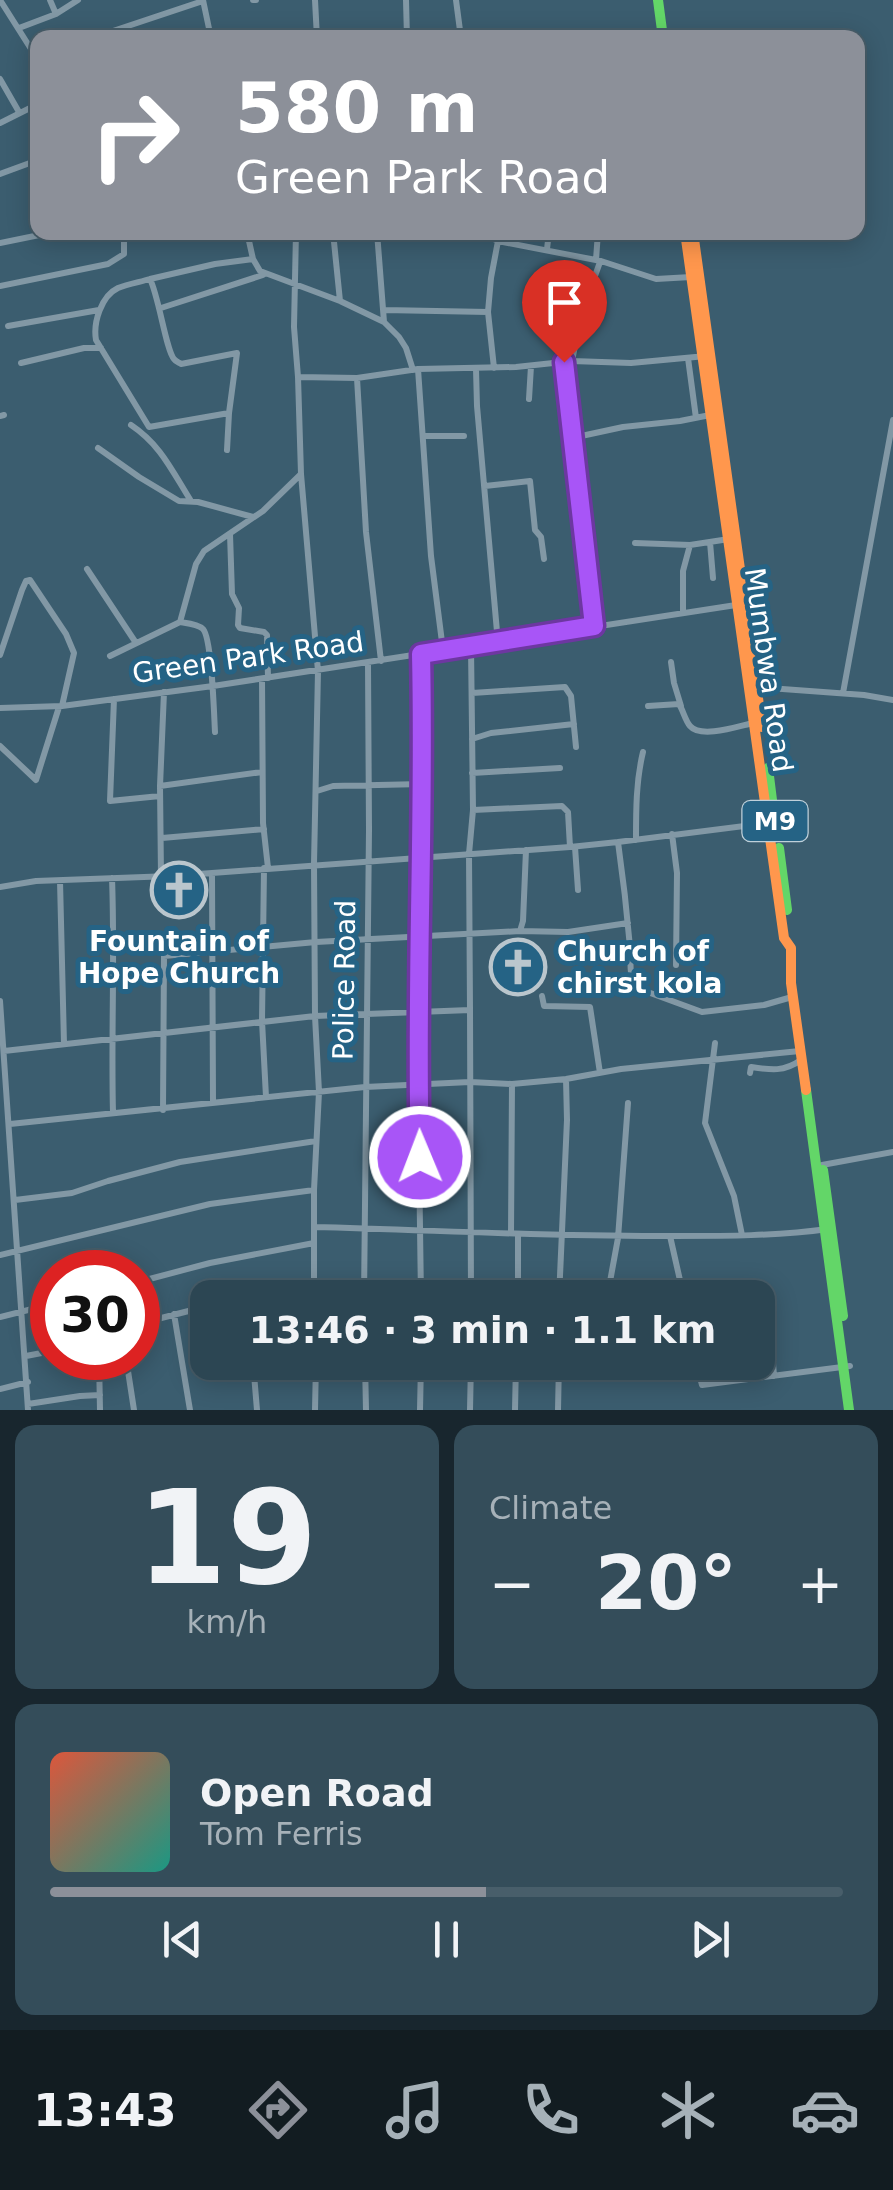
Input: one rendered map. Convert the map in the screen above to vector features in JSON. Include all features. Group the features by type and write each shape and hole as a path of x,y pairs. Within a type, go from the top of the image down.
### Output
{"main road":[{"path":"658,0 662,30"},
{"name":"Mumbwa Road","path":"687,240 707,356 784,938 791,948 792,997 853,1410"},
{"name":"Mumbwa Road","path":"694,240 828,1229"}],"street":[{"path":"0,0 30,47"},
{"path":"50,0 56,14"},
{"path":"19,28 56,14 78,0"},
{"path":"314,0 316,30"},
{"path":"406,0 407,30"},
{"path":"456,0 461,30"},
{"path":"116,30 203,1 209,30"},
{"path":"0,79 20,112"},
{"path":"0,123 30,108"},
{"path":"0,174 30,163"},
{"path":"0,243 30,237"},
{"path":"0,286 108,264 124,254 125,240"},
{"path":"249,240 260,272 340,301 384,322 406,348 415,370 424,436 443,650"},
{"path":"296,240 300,474 318,671 314,864 319,1092 314,1280"},
{"path":"334,240 340,301"},
{"path":"379,240 384,322"},
{"path":"547,249 548,240"},
{"path":"594,626 572,438 568,361 598,260 598,240"},
{"path":"494,368 488,312 498,241 598,260 656,280 692,277"},
{"path":"175,469 101,348 94,332 99,310 114,290 216,264 253,259"},
{"path":"160,308 264,274"},
{"path":"150,279 177,362 237,353 227,450"},
{"path":"8,326 99,310"},
{"path":"384,310 488,312"},
{"path":"21,362 101,348"},
{"path":"298,377 356,378 415,370 568,361 632,363 707,356"},
{"path":"688,358 696,418"},
{"path":"529,399 532,366"},
{"path":"476,369 498,643"},
{"path":"356,378 366,532 381,661"},
{"path":"150,427 229,413"},
{"path":"572,438 712,415"},
{"path":"843,693 893,420"},
{"path":"131,425 158,448 192,502"},
{"path":"424,436 464,436"},
{"path":"98,448 179,501 254,517"},
{"path":"180,622 200,556 212,543 254,517 300,474"},
{"path":"485,486 530,481 544,558"},
{"path":"230,534 232,594 239,608 238,625 267,635 262,772 266,868 262,1021 266,1097"},
{"path":"635,544 690,545 732,538"},
{"path":"710,542 712,578"},
{"path":"683,612 683,570 690,545"},
{"path":"88,569 136,643"},
{"path":"0,655 22,590 30,580 74,652 36,780 0,746"},
{"name":"Green Park Road","path":"0,708 60,706 213,686 738,605"},
{"path":"110,656 180,622 202,628 213,686 215,732"},
{"path":"471,646 471,1280"},
{"path":"421,654 418,1084 421,1280"},
{"path":"671,662 674,684 690,727 706,732 754,722"},
{"name":"Police Road","path":"365,1280 368,663"},
{"path":"472,693 565,687 571,696 576,747"},
{"path":"753,688 893,700"},
{"path":"161,876 164,692"},
{"path":"114,699 110,800 160,796"},
{"path":"648,706 676,703 682,707"},
{"path":"472,739 492,733 574,724"},
{"path":"636,840 636,798 643,752"},
{"path":"472,773 560,768"},
{"path":"160,786 262,772"},
{"path":"317,791 333,786 423,784"},
{"path":"473,810 562,806 568,812 578,890"},
{"path":"0,887 36,881 212,873 573,847 768,823"},
{"path":"162,838 264,828"},
{"path":"672,834 678,892 676,965"},
{"path":"618,842 630,980 634,987 702,1012 764,1005 792,997"},
{"path":"520,930 526,850"},
{"path":"212,873 213,1102"},
{"path":"112,878 113,1113"},
{"path":"60,881 64,1044"},
{"path":"163,1110 164,956 316,942 520,930 568,932 628,923"},
{"path":"542,996 544,1006 590,1007 600,1073"},
{"path":"0,1001 28,1407 100,1395"},
{"path":"4,1051 315,1016 470,1010"},
{"path":"715,1043 705,1123 734,1196 742,1235"},
{"path":"6,1119 163,1110 365,1087 512,1084 714,1060 800,1055"},
{"path":"750,1073 752,1067 771,1071 793,1065 800,1055"},
{"path":"560,1280 566,1078"},
{"path":"512,1084 517,1280"},
{"path":"610,1280 618,1238 628,1103"},
{"path":"15,1200 72,1193 180,1162 316,1141"},
{"path":"822,1165 893,1152"},
{"path":"0,1161 12,1160"},
{"path":"0,1255 194,1207 314,1190"},
{"path":"314,1227 618,1238 828,1229"},
{"path":"670,1236 680,1280"},
{"path":"160,1276 275,1248 314,1243"},
{"path":"0,1317 30,1310"},
{"path":"160,1318 190,1310"},
{"path":"174,1314 190,1410"},
{"path":"26,1356 30,1355"},
{"path":"775,1376 847,1366"},
{"path":"100,1380 100,1410"},
{"path":"129,1380 134,1410"},
{"path":"254,1380 257,1410"},
{"path":"315,1410 316,1380"},
{"path":"365,1380 366,1410"},
{"path":"420,1410 421,1380"},
{"path":"470,1410 471,1380"},
{"path":"515,1410 516,1380"},
{"path":"558,1410 559,1380"},
{"path":"701,1380 702,1385 742,1380"},
{"path":"0,1389 28,1382"}],"traffic: fast":[{"path":"658,0 662,30"},
{"path":"768,768 774,816"},
{"path":"779,848 787,910"},
{"path":"806,1090 849,1410"},
{"path":"823,1170 843,1316"}],"traffic: slow":[{"path":"686,240 784,938 791,948 791,983 806,1090"},
{"path":"694,240 762,727"}],"place":[{"name":"Fountain of Hope Church","path":"179,890"},
{"name":"Church of chirst kola","path":"518,967"}],"route":[{"path":"420,1157 421,654 594,626 564,362"}]}
